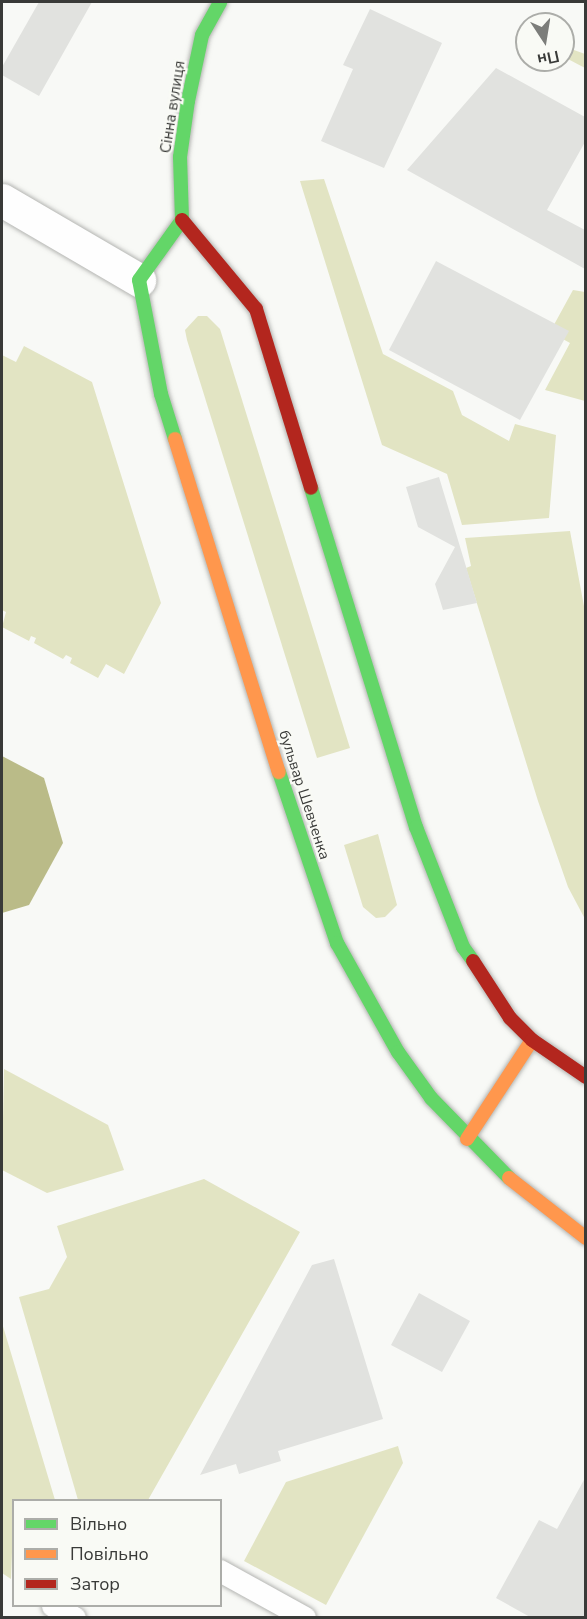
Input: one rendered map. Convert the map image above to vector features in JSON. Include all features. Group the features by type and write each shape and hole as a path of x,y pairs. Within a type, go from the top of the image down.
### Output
{"main road":[{"name":"Сінна вулиця","path":"182,220 180,157 188,100 202,35 220,2"},
{"path":"139,280 182,220 256,309 437,889 484,984 532,1040 585,1077"},
{"name":"бульвар Шевченка","path":"139,280 161,394 322,905 337,943 398,1052 467,1139 537,1204 585,1238"},
{"path":"467,1139 532,1040"}],"street":[{"path":"2,200 139,280"}],"lane":[{"path":"222,1572 305,1617"},
{"path":"57,1607 75,1617"}],"shaded area":[{"path":"575,50 585,54 585,68 575,63"},
{"path":"324,179 383,354 453,391 462,415 509,441 515,424 556,435 549,518 462,525 447,474 382,445 300,181"},
{"path":"573,290 585,292 585,401 545,390 570,343 550,332"},
{"path":"198,316 207,316 220,329 350,748 317,758 187,340 185,330"},
{"path":"24,346 92,382 161,603 124,674 106,664 98,678 70,663 72,658 66,655 63,659 34,643 36,638 31,636 29,641 2,627 6,612 2,610 2,355 16,362"},
{"path":"570,531 586,617 585,919 568,887 538,801 466,568 471,566 465,538"},
{"path":"2,756 44,778 63,843 29,905 2,913"},
{"path":"378,834 397,905 385,917 376,918 363,907 344,845"},
{"path":"4,1069 108,1125 124,1170 47,1193 2,1170"},
{"path":"204,1179 300,1232 149,1499 78,1499 19,1297 49,1289 67,1257 57,1226"},
{"path":"2,1323 55,1499 12,1499 11,1579 2,1573"},
{"path":"398,1446 403,1463 326,1605 244,1561 286,1482"}],"building":[{"path":"39,2 92,2 39,96 2,75 2,67"},
{"path":"370,9 442,43 384,168 321,141 353,69 343,65"},
{"path":"496,68 585,117 585,142 547,210 585,230 585,269 407,170"},
{"path":"436,261 569,331 520,420 389,350"},
{"path":"439,477 477,603 443,610 435,584 455,547 418,527 406,487"},
{"path":"334,1259 383,1419 278,1451 281,1461 239,1474 236,1464 200,1475 312,1265"},
{"path":"419,1293 470,1321 442,1372 391,1345"},
{"path":"585,1478 585,1617 530,1617 496,1598 539,1520 557,1529"}],"traffic: fast":[{"path":"175,439 161,394 139,280 182,220 180,157 188,101 202,35 220,2"},
{"path":"311,488 416,827 463,947 473,961"},
{"path":"279,772 337,943 398,1052 431,1098 509,1178"}],"traffic: slow":[{"path":"175,439 279,772"},
{"path":"467,1139 532,1040"},
{"path":"509,1178 586,1238"}],"traffic: jam":[{"path":"182,220 256,309 311,488"},
{"path":"473,961 510,1018 532,1040 586,1077"}]}
